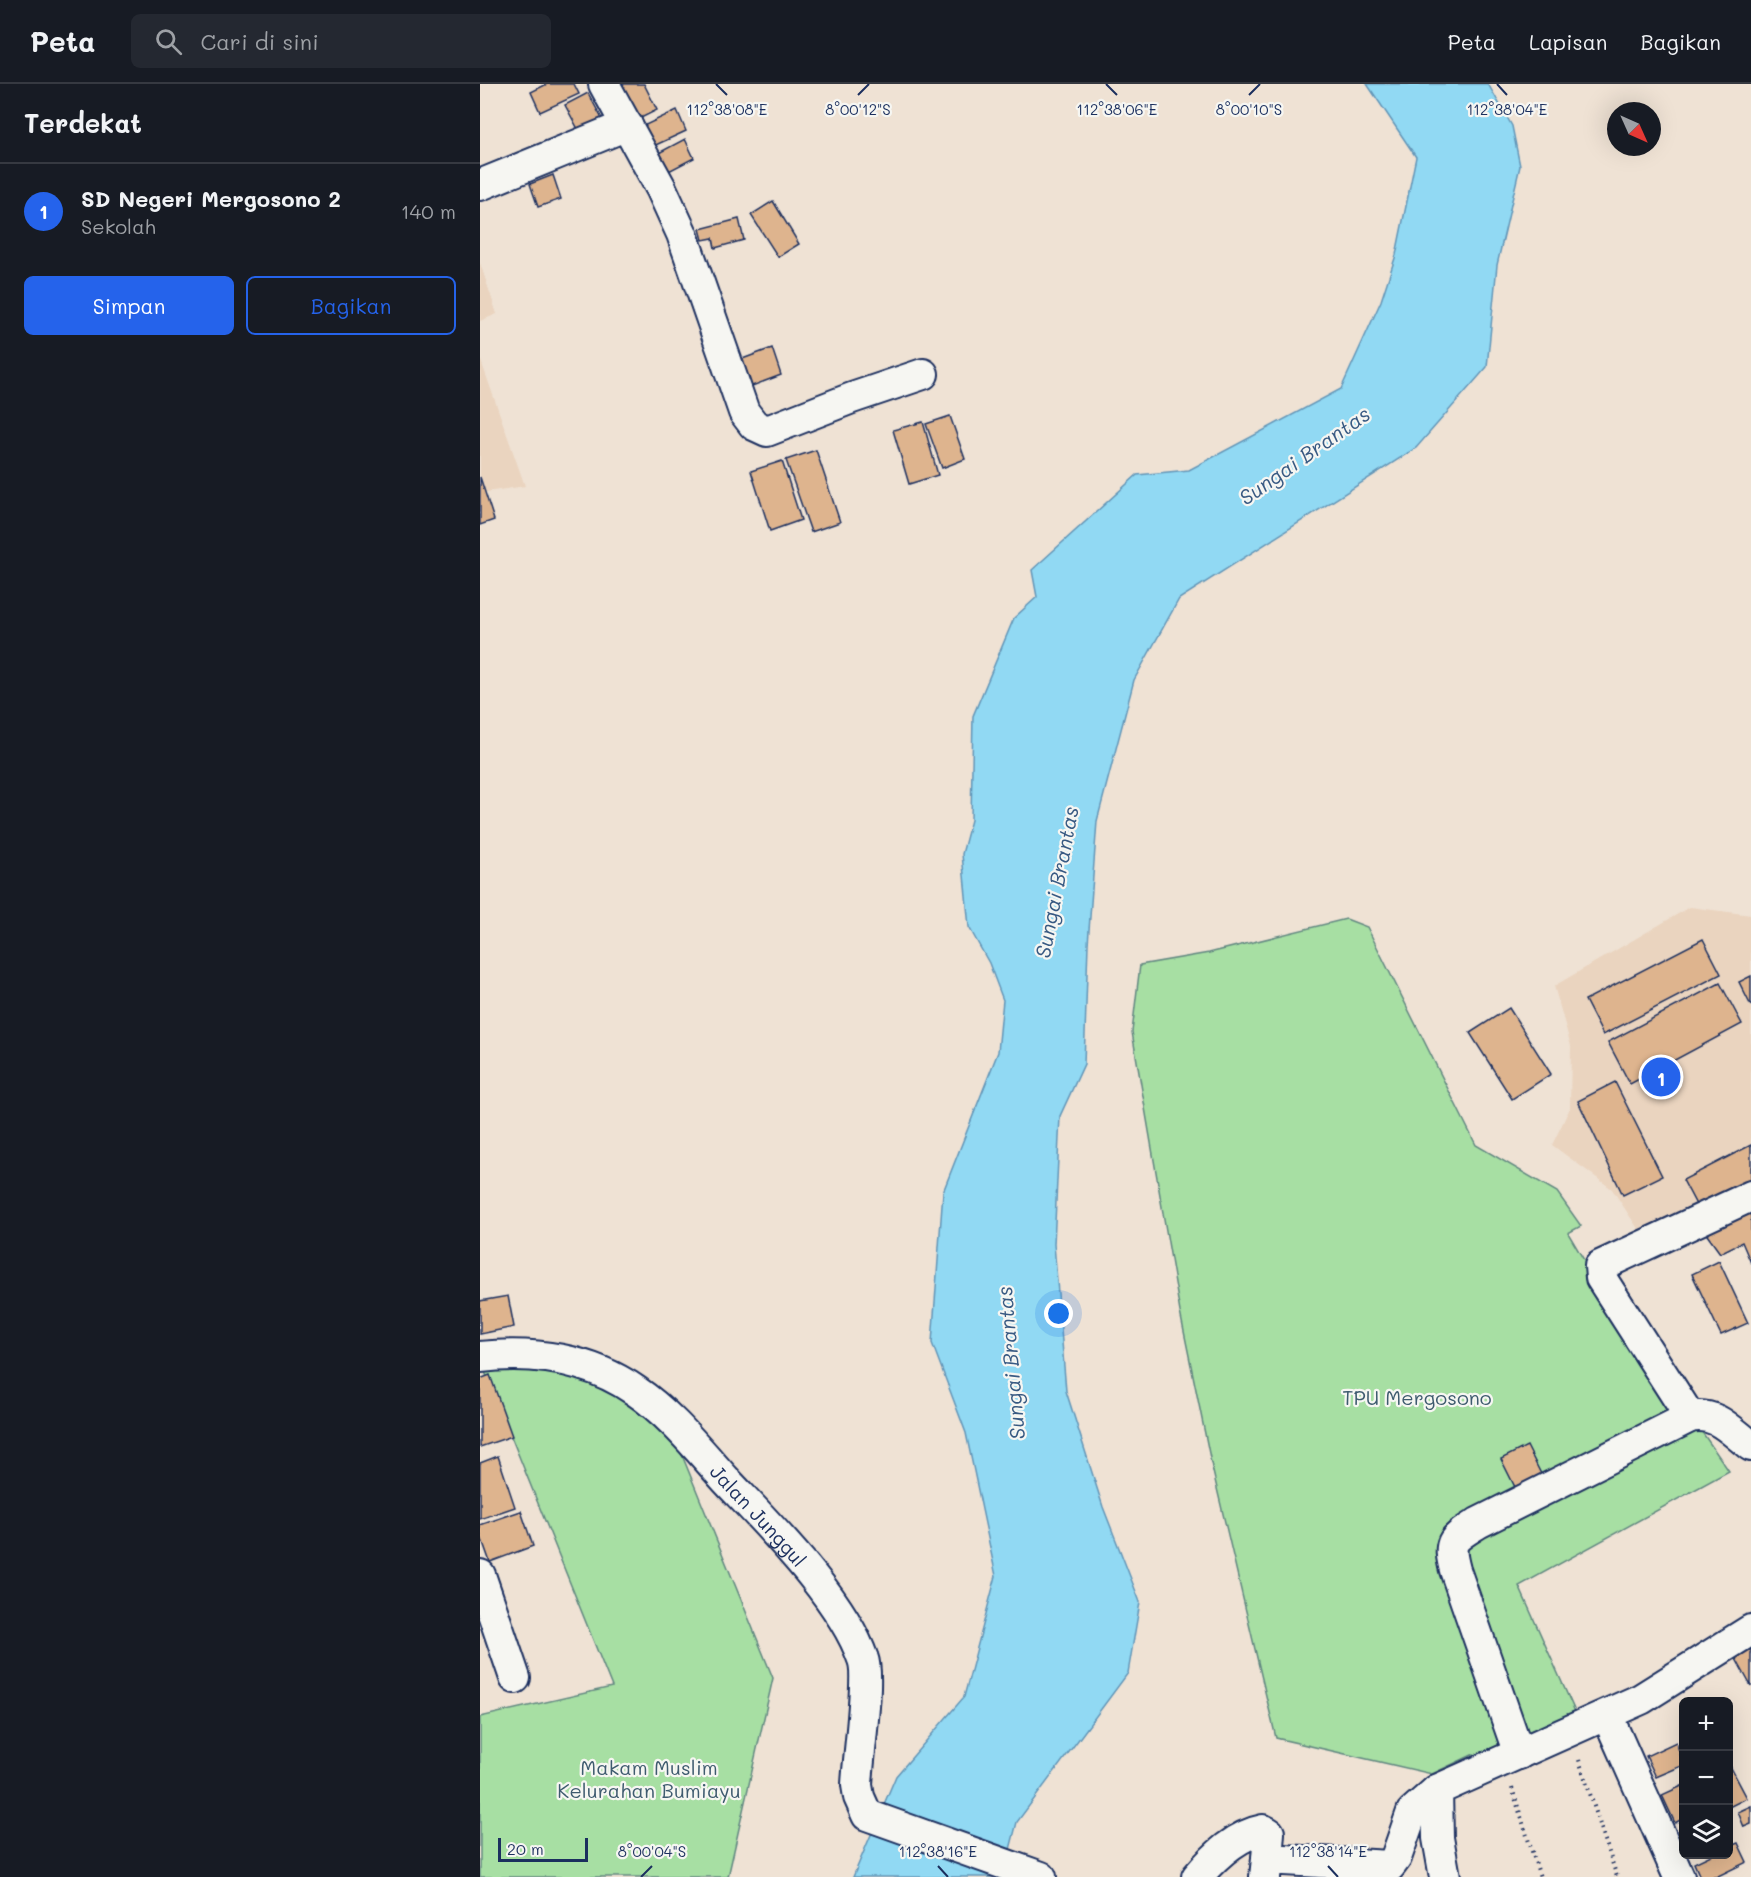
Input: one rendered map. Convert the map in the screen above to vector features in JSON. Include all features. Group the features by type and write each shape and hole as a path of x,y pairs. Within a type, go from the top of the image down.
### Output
{"street":[{"path":"604,84 682,234 744,412 754,425 767,431 852,398 923,374"},
{"path":"480,185 627,125"},
{"path":"1690,1417 1601,1278 1600,1266 1751,1196"},
{"name":"Jalan Junggul","path":"480,1357 510,1354 544,1355 592,1369 636,1391 678,1427 808,1570 833,1605 864,1660 858,1785 859,1797 867,1815 1040,1876"},
{"path":"1512,1758 1455,1570 1450,1551 1452,1543 1458,1536 1478,1523 1690,1417 1704,1414 1716,1418 1751,1446"},
{"path":"480,1575 515,1678"},
{"path":"1197,1877 1222,1851 1253,1832 1263,1830 1269,1833 1266,1868 1390,1866 1396,1858 1412,1812 1437,1790 1641,1700 1751,1630"},
{"path":"1607,1714 1679,1877"},
{"path":"1437,1790 1438,1838 1445,1877"}],"path":[{"path":"1570,1731 1617,1877"},
{"path":"1512,1758 1520,1818 1540,1877"}],"shaded area":[{"path":"480,263 497,314 480,321"},
{"path":"480,358 525,486 480,493"},
{"path":"1690,907 1751,915 1751,1190 1646,1241 1612,1189 1552,1145 1570,1108 1571,1046 1554,986"}],"green space":[{"name":"TPU Mergosono","path":"1346,919 1367,927 1476,1145 1557,1192 1581,1226 1568,1233 1591,1272 1729,1471 1519,1586 1576,1714 1480,1766 1474,1754 1432,1774 1276,1738 1211,1463 1180,1312 1132,1032 1140,965 1209,953"},
{"name":"Makam Muslim Kelurahan Bumiayu","path":"481,1362 538,1362 612,1386 675,1438 773,1678 728,1877 480,1877 480,1717 612,1687"}],"water":[{"name":"Sungai Brantas","path":"1367,84 1488,84 1512,126 1520,166 1497,265 1487,367 1416,448 1179,599 1134,680 1097,821 1088,944 1084,1064 1060,1116 1054,1244 1066,1391 1103,1507 1140,1602 1128,1673 1017,1822 1003,1877 853,1877 896,1776 964,1697 996,1576 966,1433 932,1343 943,1192 998,1052 1003,1000 989,963 969,927 962,854 971,820 973,716 1014,618 1037,597 1032,570 1137,475 1189,470 1341,389 1381,301 1396,255 1416,157"}],"building":[{"path":"547,84 574,84 579,94 540,112 531,92"},
{"path":"615,84 644,84 657,110 633,122"},
{"path":"588,93 607,128 584,140 565,105"},
{"path":"677,110 686,131 647,149 637,129"},
{"path":"685,139 694,158 663,174 653,156"},
{"path":"553,175 561,199 538,207 530,184"},
{"path":"773,201 799,244 778,257 751,215"},
{"path":"739,219 744,240 715,248 713,238 703,240 700,229"},
{"path":"772,348 781,375 739,391 729,364"},
{"path":"950,416 965,459 942,468 926,424"},
{"path":"923,422 938,475 909,484 893,430"},
{"path":"816,450 840,522 811,532 786,460"},
{"path":"782,461 801,520 770,531 751,471"},
{"path":"480,477 494,520 480,525"},
{"path":"1703,939 1721,974 1603,1035 1585,1000"},
{"path":"1751,976 1751,1006 1739,982"},
{"path":"1720,983 1742,1024 1630,1084 1608,1042"},
{"path":"1509,1008 1551,1074 1512,1099 1470,1033"},
{"path":"1615,1082 1662,1176 1623,1195 1578,1101"},
{"path":"1751,1145 1751,1190 1701,1214 1683,1180"},
{"path":"1751,1205 1751,1263 1742,1242 1720,1253 1702,1228"},
{"path":"1719,1261 1748,1323 1721,1335 1692,1274"},
{"path":"508,1296 514,1327 480,1334 480,1301"},
{"path":"490,1375 512,1436 480,1447 480,1379"},
{"path":"1527,1446 1544,1480 1518,1493 1501,1459"},
{"path":"498,1456 515,1507 480,1519 480,1463"},
{"path":"521,1511 533,1546 490,1562 480,1534 480,1525"},
{"path":"1751,1648 1751,1686 1735,1657"},
{"path":"1676,1742 1679,1751 1679,1767 1656,1777 1646,1756"},
{"path":"1733,1771 1747,1798 1733,1805"},
{"path":"1679,1787 1679,1821 1675,1823 1662,1795"},
{"path":"1751,1806 1751,1824 1744,1827 1738,1812"},
{"path":"1738,1843 1747,1862 1716,1877 1700,1877 1694,1863 1702,1859 1733,1859 1733,1845"}],"place":[{"name":"SD Negeri Mergosono 2","path":"1661,1077"}]}
